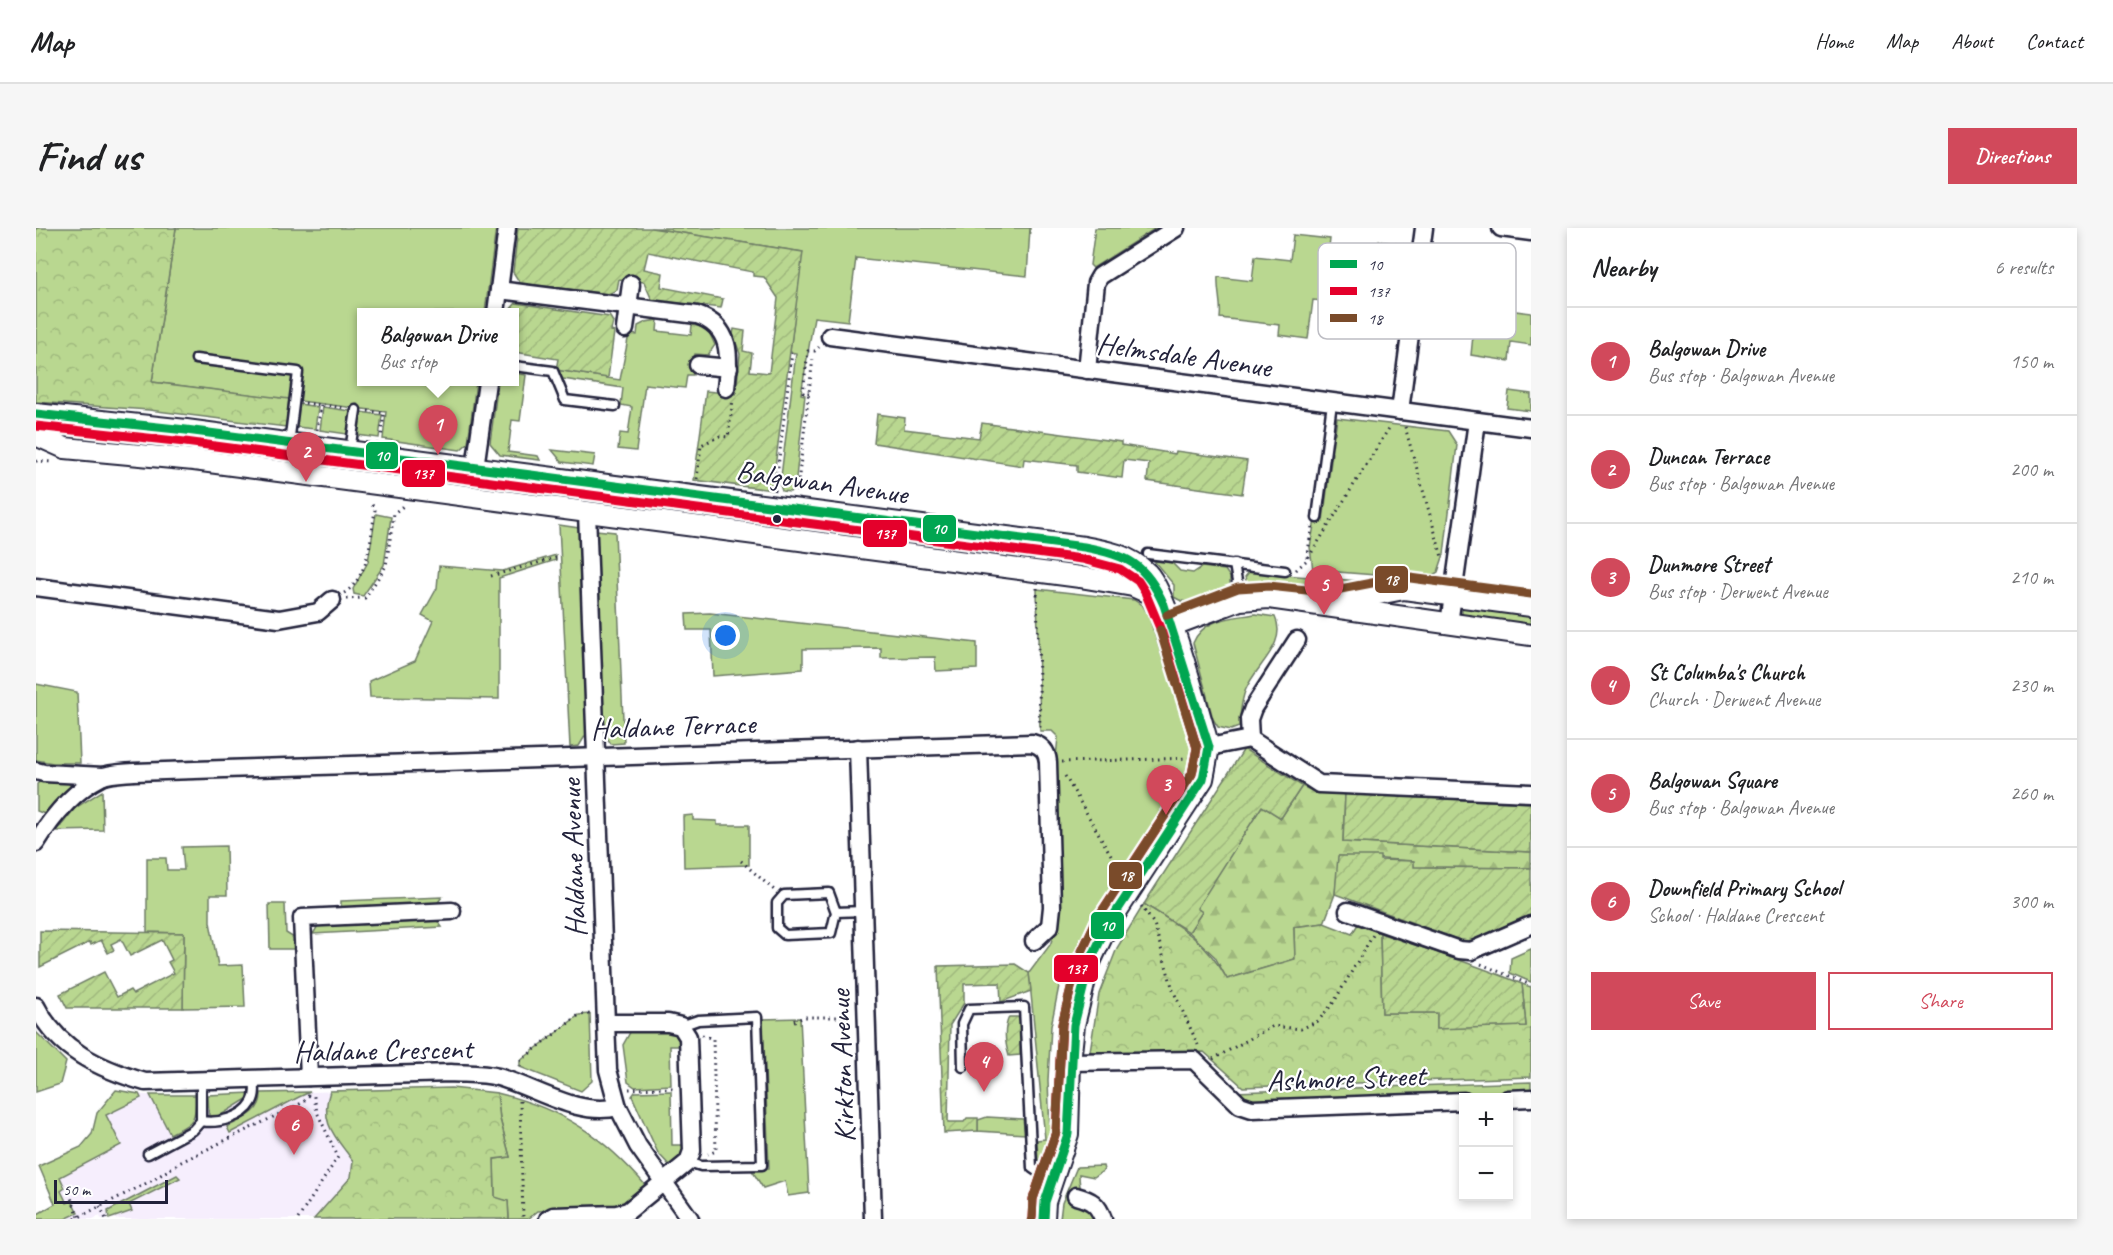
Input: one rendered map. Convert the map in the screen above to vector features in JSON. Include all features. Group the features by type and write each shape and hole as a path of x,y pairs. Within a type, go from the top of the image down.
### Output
{"street":[{"path":"497,308 507,228"},
{"path":"1088,370 1096,284 1100,276 1176,228"},
{"path":"1422,243 1424,228"},
{"path":"1501,228 1531,232"},
{"path":"625,329 631,284"},
{"path":"499,290 697,315 712,320 718,326 728,348 729,368 726,388"},
{"name":"Helmsdale Avenue","path":"830,336 1531,428"},
{"path":"1400,411 1409,339"},
{"path":"698,364 729,368"},
{"path":"475,468 486,386"},
{"name":"Balgowan Avenue","path":"36,414 315,447 1084,547 1128,558 1148,574 1160,598"},
{"path":"1449,624 1477,421"},
{"path":"99,451 97,437 100,423"},
{"name":"Balgowan Avenue","path":"36,435 65,448 194,460 1080,577 1133,586 1160,598"},
{"path":"523,503 522,488 527,475"},
{"path":"655,520 659,491"},
{"name":"Haldane Avenue","path":"587,512 606,1023 609,1070 618,1107"},
{"path":"1080,577 1086,561 1084,547"},
{"path":"36,587 279,619 318,612 332,600"},
{"path":"1325,604 1404,589 1531,606"},
{"path":"1044,1219 1052,1181 1068,1134 1070,1062 1081,990 1089,964 1125,880 1203,779 1209,752 1172,626 1160,598"},
{"path":"1172,626 1240,600 1269,598 1325,604 1347,611 1531,635"},
{"path":"1250,739 1249,719 1253,708 1297,640"},
{"path":"1209,752 1250,739"},
{"path":"1250,739 1319,784 1531,793"},
{"name":"Haldane Terrace","path":"36,771 103,776 134,772 597,755 1032,743 1040,745"},
{"path":"1034,941 1050,926 1052,907 1048,762 1047,753 1040,745"},
{"name":"Kirkton Avenue","path":"858,748 873,1219"},
{"name":"Haldane Terrace","path":"36,843 48,824 72,796 103,776"},
{"path":"311,1084 302,918 452,911"},
{"path":"1348,911 1459,950 1472,951 1531,925"},
{"name":"Haldane Crescent","path":"36,1006 45,1023 69,1047 105,1070 145,1082 254,1079 311,1084 451,1073 495,1076 583,1108 603,1111 618,1107"},
{"path":"548,1219 553,1216 617,1214 639,1204 688,1162 692,1151 688,1037 681,1026 668,1023 606,1023"},
{"name":"Ashmore Street","path":"1070,1062 1183,1058 1206,1063 1240,1105 1252,1109 1459,1101"},
{"path":"1513,1099 1531,1098"},
{"path":"618,1107 638,1146 690,1219"},
{"path":"1076,1196 1094,1203 1103,1219"}],"lane":[{"path":"196,359 298,372 289,444"},
{"path":"519,367 553,370 565,400 615,406"},
{"path":"1317,518 1332,403"},
{"path":"350,452 356,410"},
{"path":"1148,554 1290,571"},
{"path":"1234,564 1240,600"},
{"path":"829,893 836,912 831,933 785,935 777,928 777,903 784,895 829,893"},
{"path":"836,912 864,911"},
{"path":"963,1068 962,1024 969,1009 1024,1007 1032,1168 1052,1181"},
{"path":"681,1026 698,1020 757,1017 762,1165 701,1166 688,1162"},
{"path":"201,1121 214,1124 224,1121 251,1105 255,1094 254,1079"},
{"path":"148,1154 193,1130 201,1121 201,1081"}],"path":[{"path":"809,393 803,393 808,351 815,351 830,336"},
{"path":"773,506 792,353"},
{"path":"796,509 813,358"},
{"path":"695,496 701,445 720,436 729,437 734,390 726,388"},
{"path":"315,447 321,405"},
{"path":"1290,571 1307,560 1400,411"},
{"path":"1400,411 1443,560"},
{"path":"36,461 58,462"},
{"path":"332,600 352,588 366,561 375,510 368,497 378,498"},
{"path":"332,600 365,598 386,566 394,513 409,502 398,501"},
{"path":"1307,560 1313,519 1317,518"},
{"path":"491,576 559,557"},
{"path":"1373,579 1374,568"},
{"path":"1028,583 1037,584 1040,745"},
{"path":"1209,752 1057,762 1125,880 1154,924 1173,990 1206,1063 1273,1026 1301,1029 1318,1021 1334,1002 1377,929"},
{"path":"741,861 770,889 784,895"},
{"path":"1125,880 1130,867"},
{"path":"1471,960 1531,985"},
{"path":"794,1020 806,1017 867,1017"},
{"path":"681,1026 713,1039 716,1150 688,1162"},
{"path":"75,1219 153,1180 178,1163 302,1103 311,1084"},
{"path":"298,1219 338,1157 317,1112 311,1084"},
{"path":"613,1090 714,1086"},
{"path":"69,1193 80,1217"},
{"path":"100,1206 106,1219"}],"shaded area":[{"path":"451,1088 497,1093 494,1159 509,1219 101,1219 100,1216 93,1219 65,1219 43,1171 98,1138 100,1110 116,1090 144,1095 202,1095"}],"green space":[{"path":"36,228 176,228 152,382 289,399 286,427 149,410 36,402"},
{"path":"176,228 496,228 486,308 357,308 357,386 475,386 468,443 460,450 383,439 386,412 152,382"},
{"path":"518,228 651,228 803,252 772,490 694,480 706,391 736,394 740,354 733,334 734,329 745,331 743,351 752,353 750,371 769,373 778,298 764,277 753,276 753,272 648,252 644,269 663,273 661,287 723,299 721,308 652,300 644,282 619,279 617,290 608,294 520,283 513,272"},
{"path":"651,228 1030,228 1027,276 856,258 848,321 814,317 801,394 805,395 795,487 790,492 782,491 780,485 796,353 790,352 802,252"},
{"path":"1095,228 1156,228 1093,268 1090,265"},
{"path":"1293,235 1330,239 1330,243 1318,243 1318,300 1313,300 1308,339 1279,335 1280,325 1220,318 1218,277 1252,281 1255,256 1290,260"},
{"path":"516,303 610,317 613,322 611,331 614,332 608,378 556,370 558,359 519,353 519,308 512,308"},
{"path":"1516,311 1531,313 1531,345 1511,342 1509,361 1471,355 1473,339 1516,339"},
{"path":"658,320 657,331 691,335 692,325 707,328 715,345 708,355 695,354 693,375 687,375 685,388 645,384 636,451 618,449 620,433 628,434 632,407 621,405 623,388 563,379 556,370 620,380 629,334 637,335 638,326"},
{"path":"519,374 526,375 520,421 512,420 508,452 538,456 540,460 500,455 490,443 497,386 519,386"},
{"path":"1509,391 1531,394 1531,411 1507,408"},
{"path":"299,404 318,407 315,429 296,427"},
{"path":"323,407 350,411 347,434 320,430"},
{"path":"360,412 382,415 379,438 357,435"},
{"path":"877,414 905,418 904,429 979,438 982,423 1121,442 1121,445 1175,454 1176,451 1247,461 1242,494 1147,481 1149,463 1124,460 1122,478 1077,472 1077,465 1024,459 1023,466 874,443"},
{"path":"36,418 93,427 89,436 92,447 36,430"},
{"path":"1337,418 1448,431 1457,445 1444,554 1438,572 1426,579 1313,570 1310,547 1315,520 1323,521 1332,453 1327,447 1328,438 1335,433"},
{"path":"105,429 520,478 515,487 517,498 103,444 102,437"},
{"path":"552,450 595,455 593,466 562,462"},
{"path":"532,481 648,499 649,506 645,511 528,497 526,488"},
{"path":"670,498 1081,556 1078,569 667,518 662,511 663,502"},
{"path":"376,514 391,517 384,565 363,596 354,594 353,589 368,562"},
{"path":"559,525 579,528 587,733 579,746 570,747"},
{"path":"596,530 615,532 624,743 611,744 604,733"},
{"path":"556,555 556,560 499,578 499,699 370,697 369,681 415,661 433,621 422,615 437,588 439,566 503,571"},
{"path":"1154,561 1172,563 1180,571 1193,573 1202,567 1225,570 1230,577 1230,587 1202,601 1181,601 1174,597 1174,585"},
{"path":"1249,572 1372,582 1373,587 1325,596 1253,589 1247,584 1245,577"},
{"path":"1037,589 1134,600 1143,606 1149,617 1195,758 1087,927 1068,978 1060,981 1051,1026 1048,1080 1050,1133 1044,1164 1038,1160 1037,1140 1045,1139 1029,973 1050,945 1057,926 1055,768 1058,737 1052,731 1040,731"},
{"path":"1468,602 1531,610 1531,632 1462,616 1462,608"},
{"path":"710,613 977,643 977,669 936,671 935,657 881,658 881,648 803,649 803,669 713,676 711,630 687,630 686,614"},
{"path":"1255,614 1275,617 1278,627 1277,636 1269,654 1246,689 1239,727 1231,730 1218,727 1213,719 1193,643 1204,628 1211,624 1228,618"},
{"path":"36,684 77,692 80,763 53,763 36,760"},
{"path":"1244,749 1302,786 1281,818 1262,806 1197,908 1202,912 1189,932 1144,904"},
{"path":"42,780 67,780 71,787 45,814 37,811 37,784"},
{"path":"1302,786 1316,793 1345,794 1343,842 1531,852 1531,868 1414,867 1413,861 1339,856 1335,894 1324,923 1294,927 1295,959 1227,979 1215,957 1189,932 1202,912 1196,908 1262,806 1281,818"},
{"path":"102,791 103,830 57,831 75,808"},
{"path":"1345,794 1531,803 1531,852 1343,842"},
{"path":"693,815 693,820 717,821 717,825 749,825 749,865 684,867 683,816"},
{"path":"226,846 227,895 210,895 210,922 218,966 243,965 245,1007 183,1008 184,933 147,932 147,858 166,858 167,870 184,870 182,847"},
{"path":"1338,856 1380,856 1380,860 1414,861 1414,867 1531,868 1531,915 1471,941 1459,940 1335,894"},
{"path":"442,897 435,906 341,910 341,901"},
{"path":"269,904 285,904 286,933 294,938 294,949 270,949"},
{"path":"1144,904 1192,936 1211,955 1227,979 1295,959 1294,927 1324,923 1352,934 1358,924 1380,933 1382,1013 1437,1013 1437,1028 1526,1026 1522,984 1531,987 1531,1077 1243,1087 1204,1052 1096,1054 1090,1051 1099,994 1117,948"},
{"path":"435,918 442,927 313,934 319,924"},
{"path":"40,931 184,933 183,1008 67,1008 60,994 104,972 117,997 130,990 133,994 174,973 168,962 172,960 162,940 130,956 121,939 111,944 114,950 108,953 101,940 91,945 90,942 40,967"},
{"path":"1380,933 1522,984 1526,1026 1437,1029 1437,1013 1382,1013"},
{"path":"1531,949 1531,982 1510,973 1511,958"},
{"path":"1015,964 1029,973 1031,991 1001,1002 1000,983 964,984 964,1003 950,1025 948,1122 964,1122 967,1118 978,1118 978,1131 944,1133 938,966"},
{"path":"590,1014 592,1081 581,1091 520,1067 520,1061 579,1015"},
{"path":"1009,1017 1018,1017 1021,1026 1020,1055 1009,1056 1006,1046 1005,1036"},
{"path":"800,1018 809,1193 788,1196 785,1181 763,1188 751,1169 769,1168 763,1019"},
{"path":"665,1028 675,1033 682,1046 670,1046 671,1085 635,1087 628,1082 623,1045 632,1029"},
{"path":"36,1032 66,1062 60,1084 36,1092"},
{"path":"1531,1082 1531,1092 1459,1093 1459,1095 1249,1103 1235,1092"},
{"path":"451,1088 497,1093 500,1119 510,1157 494,1159 495,1197 508,1201 509,1219 314,1219 351,1177 353,1161 335,1136 328,1121 326,1112 330,1091"},
{"path":"116,1090 139,1094 141,1098 106,1115 121,1145 60,1177 65,1188 61,1191 67,1203 72,1201 78,1213 65,1219 36,1219 36,1215 55,1204 39,1166 81,1147 92,1134 97,1113"},
{"path":"671,1091 672,1145 685,1145 679,1163 671,1167 658,1153 632,1096 635,1092"},
{"path":"310,1092 230,1133 227,1127 255,1110 261,1093"},
{"path":"251,1093 250,1097 221,1115 209,1116 208,1095"},
{"path":"497,1093 542,1107 580,1127 614,1153 647,1187 618,1208 538,1211 528,1219 509,1219 508,1201 495,1198 494,1159 510,1157 500,1119"},
{"path":"150,1095 196,1095 192,1120 170,1134"},
{"path":"987,1117 1023,1119 1025,1134 978,1131 978,1120"},
{"path":"1103,1166 1104,1170 1094,1177 1079,1174 1083,1198 1096,1219 1060,1219 1062,1203 1077,1167"},
{"path":"177,1175 180,1178 129,1204 132,1211 109,1219 108,1211"}],"transit line":[{"name":"10","path":"36,414 186,430 1084,547 1113,554 1134,564 1150,580 1164,605 1209,747 1203,779 1107,926 1089,964 1074,1025 1068,1134 1045,1202 1044,1219"},
{"name":"137","path":"36,426 185,442 1082,559 1120,569 1138,581 1162,633 1197,748 1192,774 1097,919 1078,960 1062,1024 1056,1132 1033,1199 1032,1218"},
{"name":"18","path":"1167,615 1238,588 1269,586 1325,592 1403,577 1531,594"},
{"name":"18","path":"1032,1218 1033,1199 1056,1132 1062,1024 1078,960 1097,919 1192,774 1197,748 1160,630"}],"place":[{"name":"Balgowan Drive","path":"438,455"},
{"name":"Duncan Terrace","path":"306,482"},
{"name":"Balgowan Square","path":"1324,615"},
{"name":"Dunmore Street","path":"1166,815"},
{"name":"St Columba's Church","path":"984,1092"},
{"name":"Downfield Primary School","path":"294,1155"}]}
